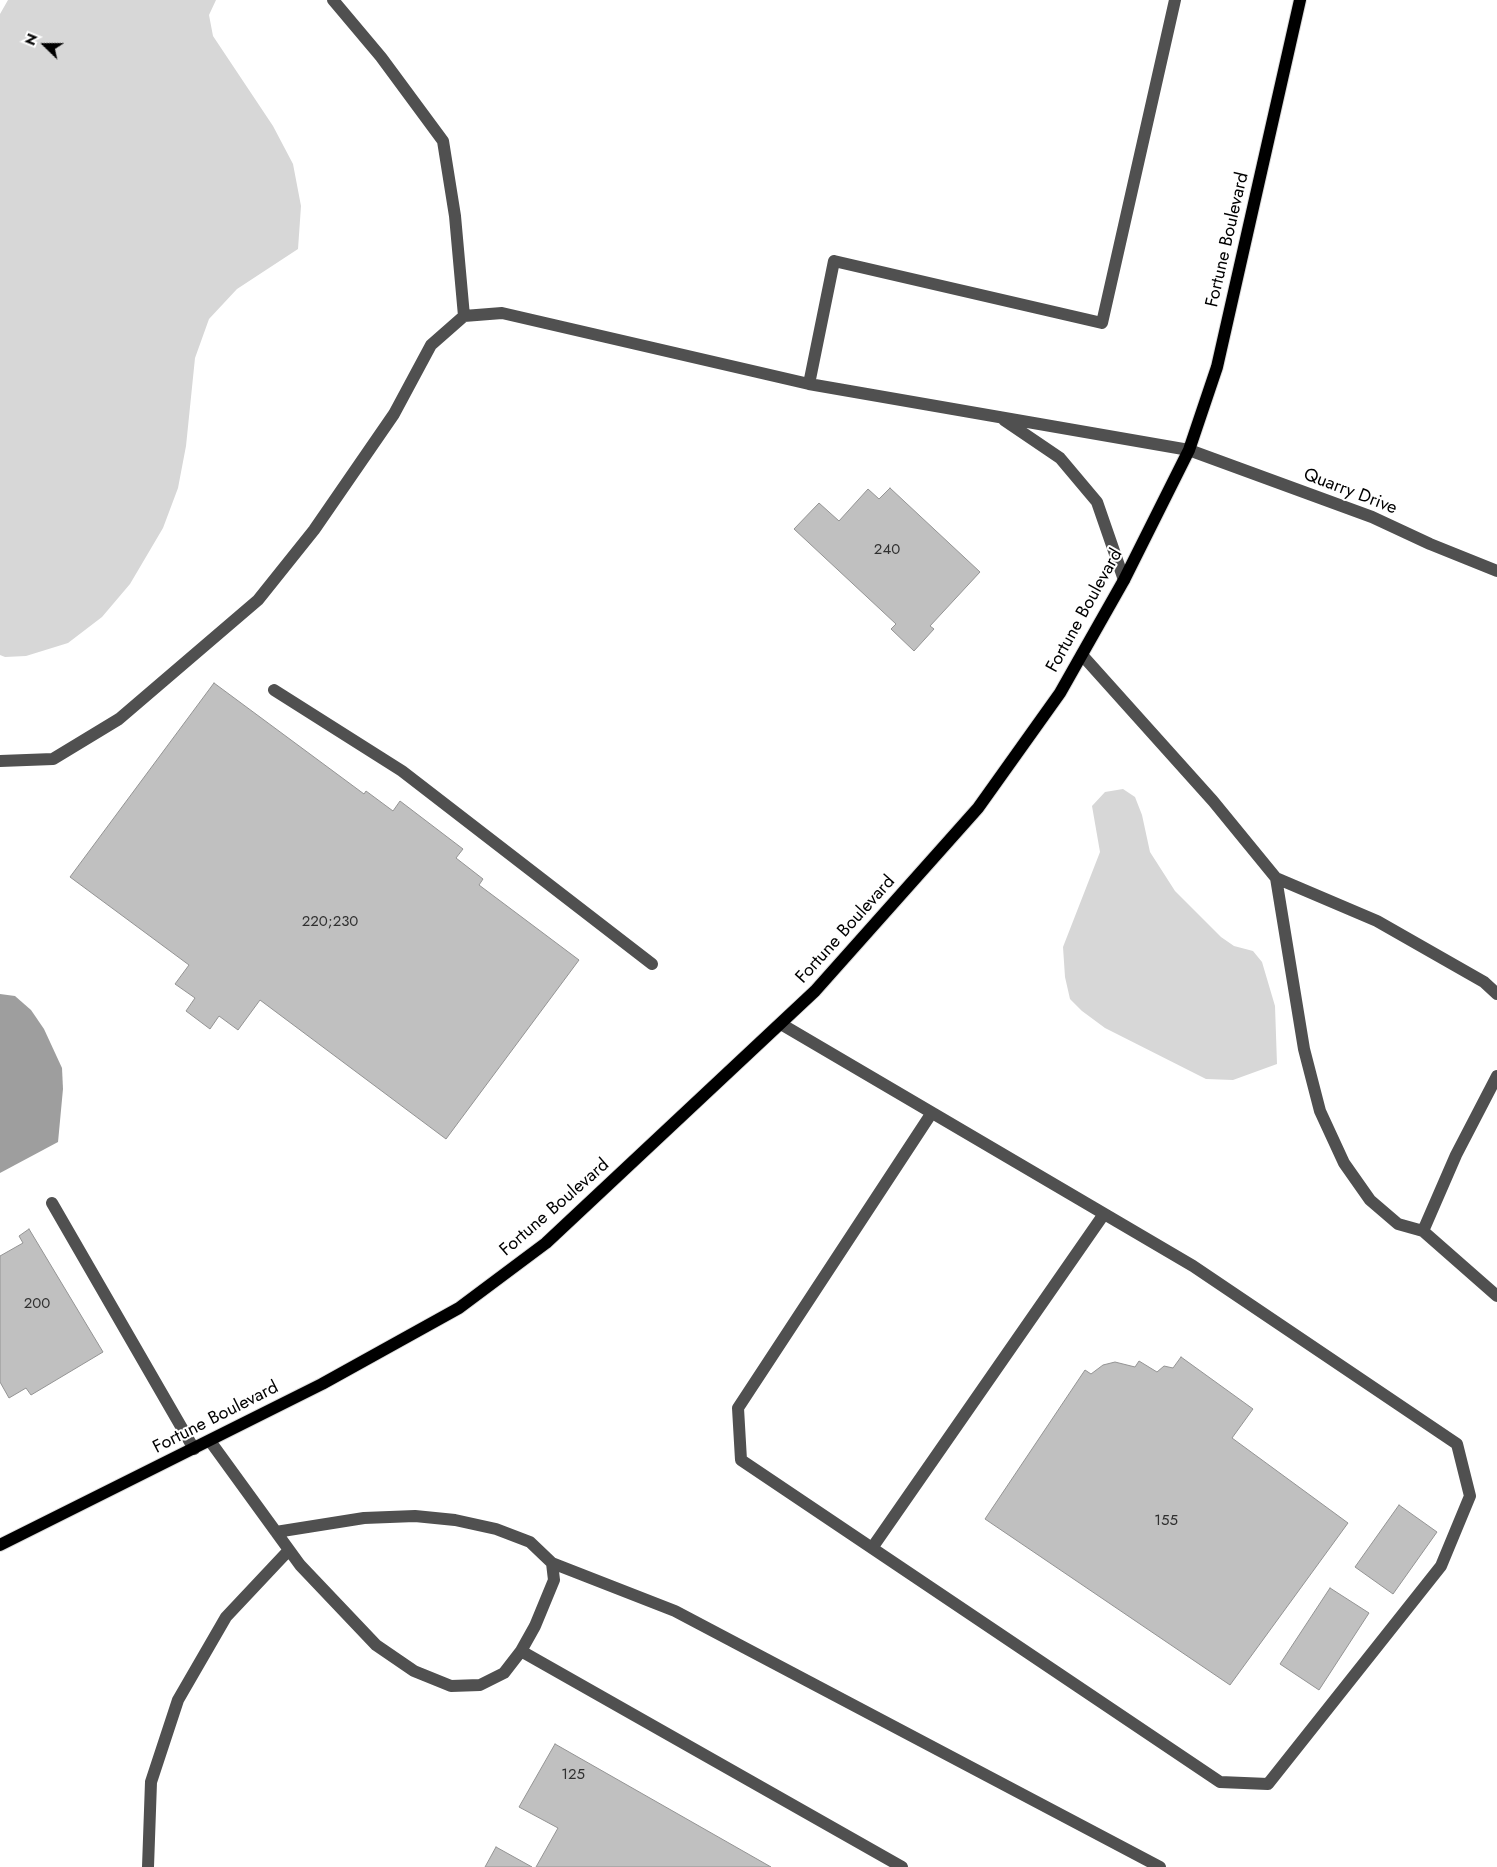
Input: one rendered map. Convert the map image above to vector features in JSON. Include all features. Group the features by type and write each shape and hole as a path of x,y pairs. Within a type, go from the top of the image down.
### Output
{"main road":[{"name":"Fortune Boulevard","path":"0,1545 322,1384 459,1308 546,1243 815,991 978,808 1060,693 1124,580 1189,450 1217,367 1300,0"}],"street":[{"path":"0,761 53,759 119,719 258,600 314,530 394,414 431,345 464,316 454,216 443,141 381,57 333,0"},
{"path":"809,384 834,261 1102,323 1175,0"},
{"name":"Quarry Drive","path":"464,316 502,313 809,384 1189,450 1372,517 1430,544 1497,571"},
{"path":"1000,417 1060,458 1097,502 1124,580"},
{"path":"1082,655 1213,801 1276,878 1378,921 1484,982 1497,994"},
{"path":"274,690 402,771 652,964"},
{"path":"1276,878 1304,1049 1320,1111 1344,1163 1370,1200 1398,1224 1423,1231 1497,1296"},
{"path":"781,1024 931,1114 1193,1266 1457,1444 1470,1496 1442,1566 1268,1784 1220,1782 741,1460 738,1408 931,1114"},
{"path":"1423,1231 1456,1156 1497,1076"},
{"path":"52,1203 194,1449"},
{"path":"872,1548 1104,1214"},
{"path":"210,1441 300,1565 376,1645 414,1671 451,1686 480,1685 504,1673 521,1651 535,1626 554,1580 552,1563"},
{"path":"276,1532 364,1518 415,1516 455,1520 496,1530 530,1542 552,1563 675,1612 1160,1867"},
{"path":"148,1867 151,1782 178,1700 226,1617 289,1550"},
{"path":"521,1651 902,1867"}],"shaded area":[{"path":"8,0 216,0 209,15 213,36 273,126 293,164 301,206 298,249 237,289 209,319 195,358 186,446 178,488 163,528 130,584 102,617 68,643 26,656 5,657 0,655 0,14"},
{"path":"1123,789 1135,797 1142,815 1150,852 1175,891 1221,937 1234,946 1253,951 1262,962 1275,1006 1277,1064 1233,1080 1206,1079 1105,1028 1082,1011 1070,999 1065,977 1063,947 1100,852 1092,806 1105,792"},
{"path":"0,994 15,996 31,1010 44,1029 62,1068 63,1089 58,1142 0,1173"}],"building":[{"path":"890,488 980,572 930,626 934,629 914,651 891,629 896,624 794,529 819,503 839,521 868,489 879,499"},
{"path":"214,683 364,794 366,791 393,811 400,801 463,849 456,858 483,879 479,885 579,960 446,1139 260,1000 238,1030 219,1016 210,1029 186,1011 195,998 175,984 189,965 70,877"},
{"path":"29,1229 103,1352 31,1395 26,1388 9,1398 0,1382 0,1256 23,1243 19,1236"},
{"path":"1181,1357 1253,1409 1232,1438 1348,1523 1230,1685 985,1519 1085,1370 1091,1374 1103,1365 1115,1362 1135,1367 1139,1361 1157,1372 1164,1366 1173,1368"},
{"path":"1399,1505 1437,1532 1393,1594 1355,1567"},
{"path":"1330,1588 1369,1613 1319,1690 1280,1664"},
{"path":"555,1744 771,1867 536,1867 558,1828 519,1807"},
{"path":"496,1847 532,1867 485,1867"}]}
